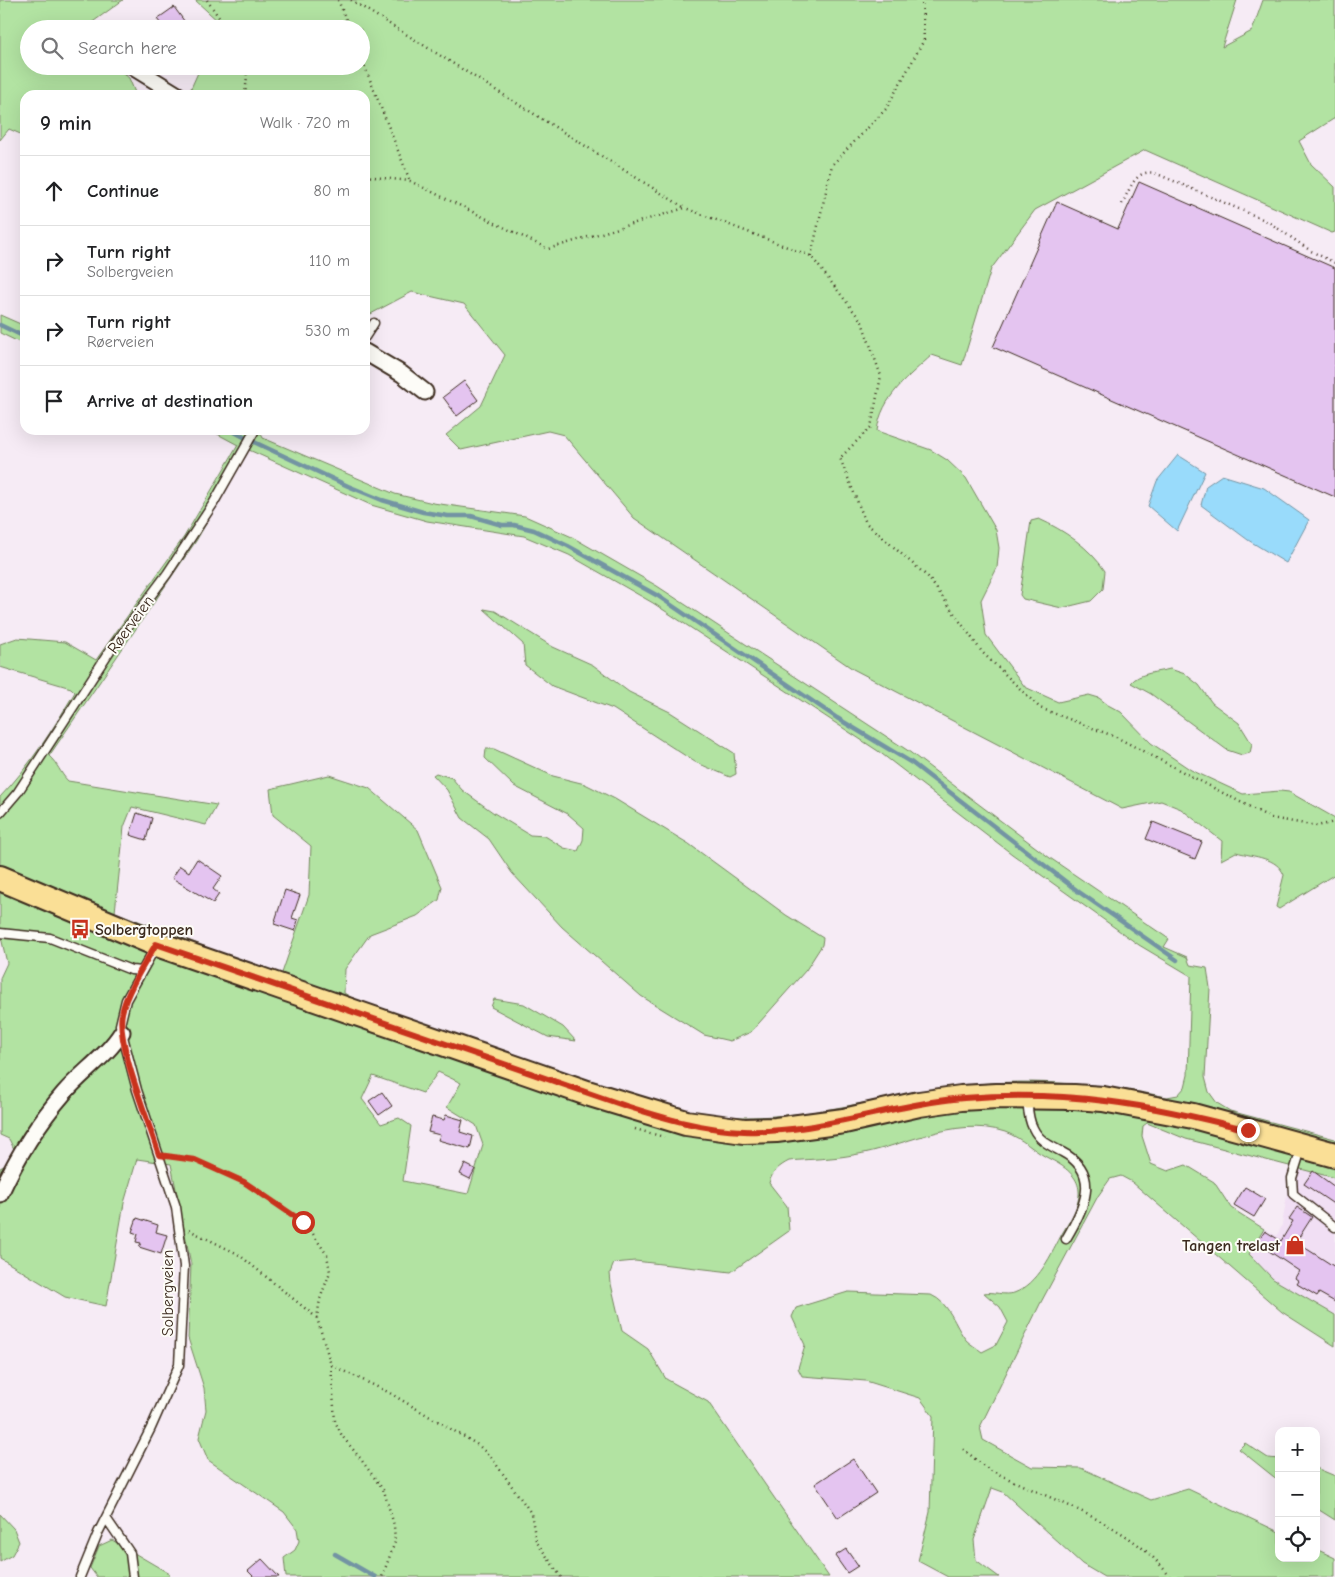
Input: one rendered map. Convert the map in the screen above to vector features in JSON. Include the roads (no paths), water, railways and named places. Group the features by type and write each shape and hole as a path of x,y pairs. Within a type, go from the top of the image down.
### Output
{"main road":[{"path":"0,878 156,944 626,1106 663,1118 706,1127 744,1131 776,1130 844,1121 919,1104 961,1098 1027,1096 1103,1099 1153,1107 1202,1118 1335,1156"}],"street":[{"path":"146,75 170,90"},
{"path":"370,355 402,374 425,392"},
{"path":"0,1194 16,1160 38,1124 64,1092 112,1047 122,1032"}],"lane":[{"path":"370,329 374,323"},
{"name":"Røerveien","path":"0,813 18,792 121,634 167,574 213,504 252,435"},
{"path":"0,933 40,935 131,970 142,971"},
{"name":"Solbergveien","path":"80,1577 179,1365 184,1266 176,1207 137,1090 120,1026 124,1007 156,944"},
{"path":"1027,1096 1028,1114 1032,1128 1045,1143 1071,1158 1078,1165 1086,1182 1085,1202 1066,1239"},
{"path":"1298,1159 1292,1178 1294,1194 1335,1226"},
{"path":"106,1518 128,1550 133,1577"}],"water":[{"path":"1178,455 1205,472 1177,531 1148,506 1157,481"},
{"path":"1222,475 1264,488 1309,520 1286,563 1248,540 1201,505 1206,486"}],"waterway":[{"path":"0,325 20,335"},
{"path":"240,435 244,437"},
{"path":"254,442 382,500 423,512 448,516 471,516 502,525 514,525 534,530 568,546 658,596 837,718 912,763 1079,892 1177,960"},
{"path":"335,1554 375,1577"}],"place":[{"name":"Solbergtoppen","path":"80,929"},
{"name":"Tangen trelast","path":"1295,1245"}]}
